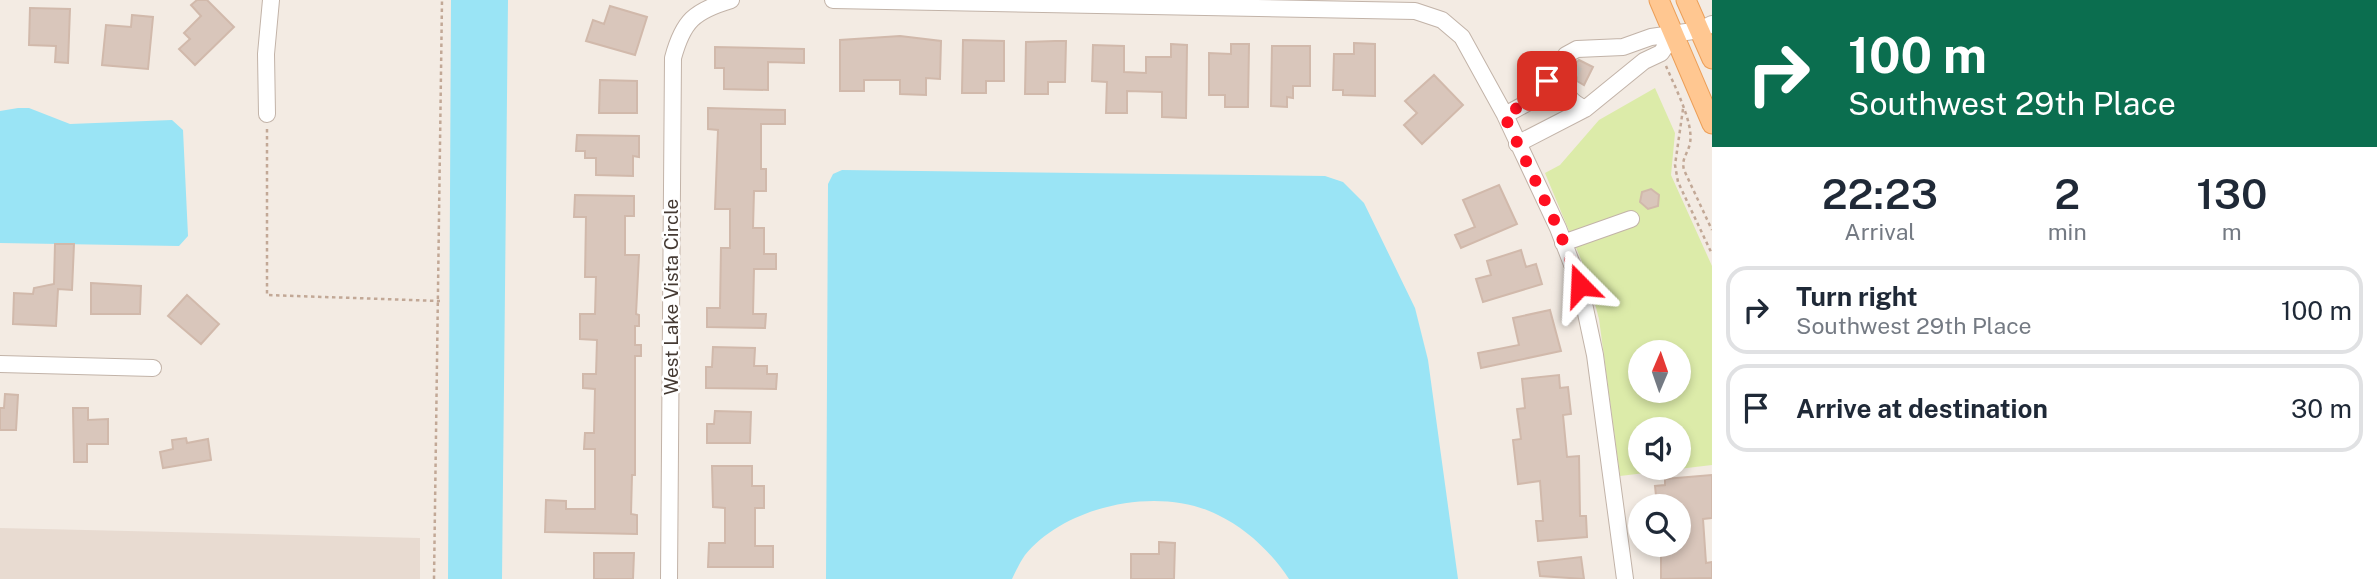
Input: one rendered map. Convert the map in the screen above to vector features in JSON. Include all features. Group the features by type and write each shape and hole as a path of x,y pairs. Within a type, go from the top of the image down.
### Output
{"main road":[{"path":"1659,0 1712,124"},
{"path":"1686,0 1706,27 1712,59"}],"street":[{"path":"267,114 266,54 271,0"},
{"name":"West Lake Vista Circle","path":"669,579 673,58 680,32 690,20 708,7 731,0"},
{"path":"832,0 1415,11 1442,20 1462,37 1504,115 1580,285 1595,355 1625,579"},
{"path":"1504,115 1538,97 1566,55 1585,47 1623,47 1651,37 1706,27"},
{"path":"1517,144 1585,110 1644,61 1661,53 1674,34"},
{"path":"1576,64 1585,47"},
{"path":"1538,97 1544,98 1566,83 1569,98 1585,110"},
{"path":"1563,243 1631,219"},
{"path":"0,365 153,368"}],"path":[{"path":"434,579 440,301 442,0"},
{"path":"1666,66 1684,107 1690,143 1682,162 1712,230"},
{"path":"1684,107 1676,152 1678,182 1712,254"},
{"path":"267,114 267,295 440,301"}],"shaded area":[{"path":"0,528 420,538 420,579 0,579"}],"green space":[{"path":"1655,88 1675,133 1671,175 1712,266 1712,465 1691,468 1691,417 1628,417 1628,475 1620,476 1599,319 1587,274 1545,173 1560,165 1599,120"}],"water":[{"path":"451,0 508,0 502,579 448,579"},
{"path":"29,108 70,124 172,120 183,130 188,236 179,246 0,243 0,111"},
{"path":"842,170 1325,176 1343,182 1364,203 1415,308 1428,360 1458,579 1289,579 1258,542 1218,515 1195,506 1142,501 1089,512 1064,523 1025,555 1012,579 826,579 828,184 833,174"}],"building":[{"path":"197,0 207,0 234,27 195,65 179,49 190,39 184,33 201,16 191,5"},
{"path":"610,6 647,17 635,55 586,41 593,20 604,24"},
{"path":"30,8 70,9 68,63 55,62 56,46 29,45"},
{"path":"132,15 153,17 148,69 102,65 106,25 131,27"},
{"path":"900,36 941,41 940,79 926,78 926,95 900,94 900,80 864,80 864,91 840,91 840,40"},
{"path":"963,40 1004,41 1004,81 986,81 986,93 962,93"},
{"path":"1066,41 1065,82 1048,82 1048,94 1025,94 1026,42"},
{"path":"1354,43 1375,44 1375,96 1343,95 1343,90 1333,90 1334,54 1354,54"},
{"path":"1171,44 1187,45 1186,118 1162,117 1162,92 1127,91 1127,113 1106,113 1107,82 1092,81 1093,45 1124,46 1124,72 1146,73 1146,57 1171,57"},
{"path":"1231,44 1249,44 1248,107 1225,107 1225,95 1209,95 1209,53 1231,54"},
{"path":"1272,46 1310,46 1310,86 1293,86 1293,98 1287,97 1287,107 1271,106"},
{"path":"715,47 804,49 804,63 768,62 768,90 724,89 724,68 715,68"},
{"path":"1579,60 1593,67 1584,85 1577,81 1577,74 1570,68"},
{"path":"1434,75 1463,105 1422,144 1404,125 1417,113 1405,101"},
{"path":"600,80 637,81 637,113 599,113"},
{"path":"708,108 785,110 785,124 761,124 761,169 766,169 766,191 754,191 753,228 764,228 764,254 776,254 776,269 754,269 753,314 766,314 765,328 707,327 707,308 720,308 721,248 730,248 730,209 715,209 718,130 708,129"},
{"path":"577,135 639,136 639,157 633,156 633,176 596,175 596,158 585,158 585,151 576,151"},
{"path":"1499,185 1517,224 1461,248 1455,235 1475,227 1463,200"},
{"path":"1651,189 1659,195 1658,206 1648,209 1640,202 1642,192"},
{"path":"575,195 634,196 634,216 625,216 625,255 639,255 636,314 639,315 639,326 635,326 635,345 641,345 641,356 635,356 635,475 632,475 631,514 637,515 637,534 545,532 546,500 566,501 566,509 595,509 595,449 584,449 585,433 594,433 595,389 583,388 583,374 596,374 597,340 580,339 580,314 595,314 596,277 585,277 586,217 574,217"},
{"path":"55,244 74,244 72,290 58,289 56,326 13,324 14,293 33,294 34,288 54,284"},
{"path":"1521,250 1526,267 1536,264 1542,284 1483,302 1476,279 1491,275 1487,261"},
{"path":"91,283 141,286 140,314 91,314"},
{"path":"187,295 219,324 201,344 168,316"},
{"path":"1550,310 1561,351 1481,368 1478,353 1519,345 1513,318"},
{"path":"713,347 755,348 754,366 767,366 767,374 777,374 776,389 706,388 706,367 712,367"},
{"path":"1559,375 1560,388 1568,387 1571,414 1563,415 1567,457 1579,456 1580,516 1586,516 1587,537 1538,541 1536,521 1543,521 1540,481 1518,484 1513,440 1521,439 1517,409 1525,408 1522,379"},
{"path":"5,394 18,395 16,430 0,430 0,408 4,408"},
{"path":"73,408 88,408 88,420 108,419 108,444 87,444 87,462 74,462"},
{"path":"715,411 751,412 750,443 707,443 707,424 714,424"},
{"path":"186,438 187,443 208,439 211,460 163,468 160,452 173,449 172,440"},
{"path":"712,466 752,466 752,486 764,486 764,508 755,508 755,546 773,546 773,567 708,567 709,543 725,543 725,508 713,507"},
{"path":"1712,475 1712,518 1703,519 1706,563 1712,562 1712,578 1661,579 1661,557 1691,557 1691,494 1656,494 1655,486 1665,485 1665,480 1691,480 1691,477"},
{"path":"1159,542 1175,543 1174,579 1131,579 1131,554 1159,554"},
{"path":"594,553 634,553 633,579 594,579"},
{"path":"1581,557 1584,579 1540,576 1538,562"}],"tunnel":[{"path":"1567,78 1576,64"}],"route":[{"path":"1547,81 1538,97 1504,115 1558,228 1580,285"}]}
